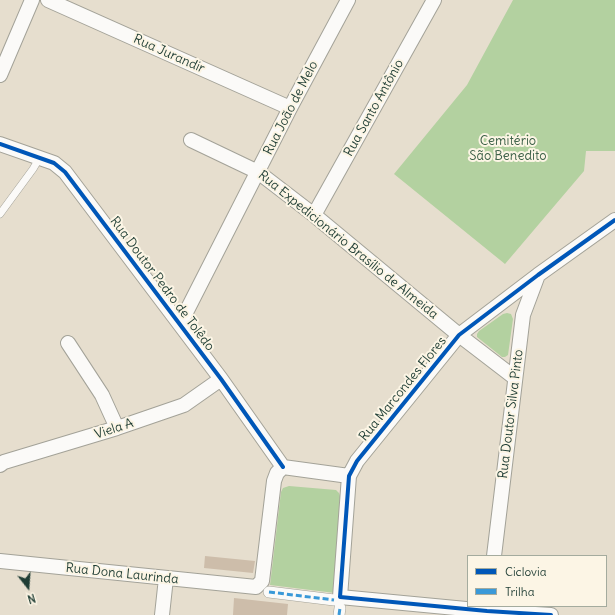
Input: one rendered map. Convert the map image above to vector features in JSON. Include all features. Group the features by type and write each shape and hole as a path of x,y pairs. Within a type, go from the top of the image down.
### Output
{"street":[{"path":"0,75 32,0"},
{"name":"Rua Jurandir","path":"48,0 290,108"},
{"name":"Rua João de Melo","path":"180,324 290,108 348,0"},
{"name":"Rua Santo Antônio","path":"314,215 434,0"},
{"name":"Rua Expedicionário Brasílio de Almeida","path":"191,140 258,172 314,215 515,378"},
{"name":"Rua Doutor Pedro de Tolêdo","path":"0,144 54,163 65,172 221,379 283,467"},
{"name":"Rua Marcondes Flores","path":"338,605 349,476 356,461 459,334 615,220"},
{"name":"Rua Doutor Silva Pinto","path":"494,555 523,315 538,275"},
{"path":"503,302 516,305 521,310 523,315"},
{"path":"68,343 102,395 117,428"},
{"name":"Viela A","path":"0,465 4,462 117,428 184,405 221,379"},
{"path":"283,467 349,476"},
{"name":"Rua Dona Laurinda","path":"0,561 256,587 262,581 274,481 277,473 283,467"},
{"path":"162,615 166,578"},
{"path":"269,592 338,605 550,615"}],"lane":[{"path":"0,214 40,157"}],"green space":[{"name":"Cemitério São Benedito","path":"513,0 615,0 615,151 586,151 584,171 505,264 394,174 467,85"},
{"path":"503,314 511,314 513,319 508,355 502,357 477,337 477,334"},
{"path":"289,486 336,490 339,493 335,593 270,585 281,492 283,488"}],"building":[{"path":"205,556 255,561 253,573 204,568"},
{"path":"234,598 288,604 287,615 233,615"}],"marked path":[{"path":"269,592 334,600"},
{"path":"339,615 340,608"}],"cycle path":[{"path":"0,144 54,163 65,172 221,379 283,467"},
{"path":"551,615 487,611 340,597 349,476 357,461 459,335 538,275 615,220"}]}
